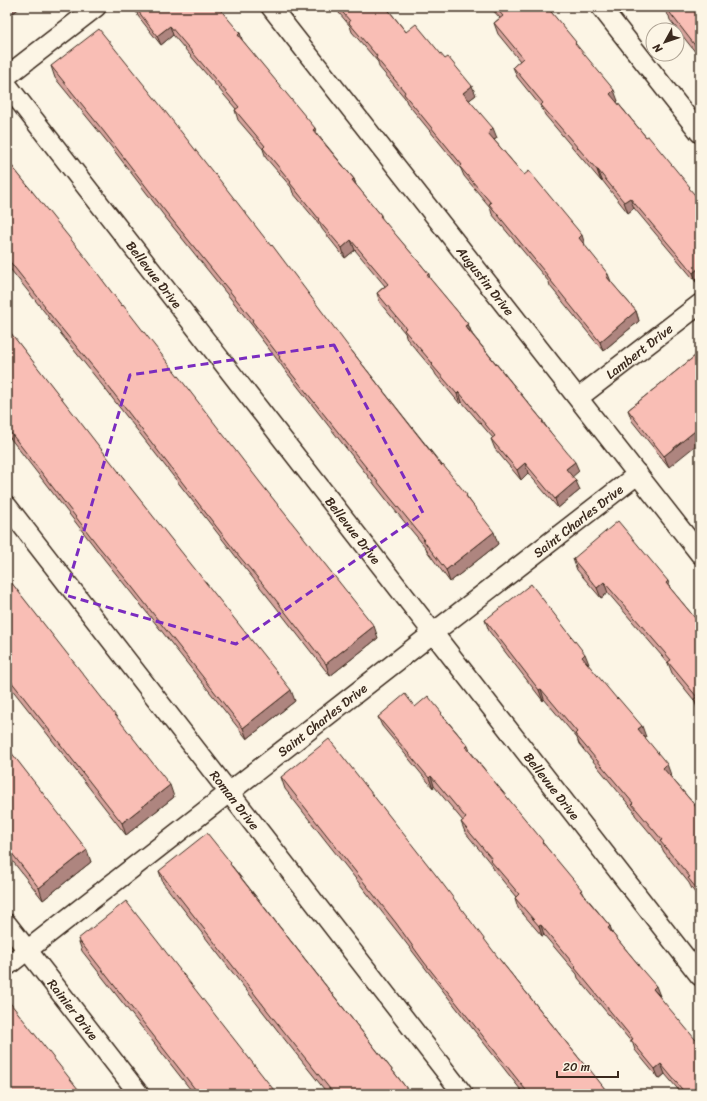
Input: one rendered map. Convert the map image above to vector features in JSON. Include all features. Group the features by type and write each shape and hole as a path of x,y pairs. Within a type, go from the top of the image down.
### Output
{"street":[{"path":"7,76 96,7"},
{"name":"Augustin Drive","path":"272,7 700,554"},
{"path":"601,7 700,133"},
{"name":"Bellevue Drive","path":"7,85 700,976"},
{"name":"Lambert Drive","path":"578,398 700,304"},
{"name":"Saint Charles Drive","path":"7,966 433,632 638,474"},
{"name":"Roman Drive","path":"7,506 463,1094"},
{"name":"Rainier Drive","path":"7,924 139,1094"}],"highlighted area":[{"path":"334,345 423,513 236,644 65,595 130,375"}],"building":[{"path":"135,7 218,7 240,33 238,35 315,128 313,130 354,179 352,180 381,215 380,216 429,274 427,275 468,324 465,326 575,462 566,469 576,481 555,499 525,463 517,470 491,439 495,436 459,392 457,394 432,365 433,364 404,330 406,328 377,293 388,284 351,240 342,248 318,220 319,219 290,183 291,182 263,148 265,146 235,110 239,107 170,26 157,36"},
{"path":"338,7 386,7 406,32 416,24 445,59 448,57 472,86 463,93 493,128 488,133 524,175 529,171 582,235 579,238 608,274 606,276 636,311 600,342 489,204 491,203 460,167 462,165 404,94 405,92 376,58 377,56 349,23 350,21"},
{"path":"495,7 547,7 614,90 610,94 646,137 648,136 690,187 689,188 700,201 700,267 693,273 630,198 624,202 541,105 543,103 513,67 523,58 494,23 503,16"},
{"path":"666,7 700,7 700,52 685,32 685,22 677,22 667,9 668,8"},
{"path":"99,29 271,246 272,245 351,350 442,466 443,465 467,495 466,496 494,532 446,570 423,540 424,539 279,358 280,357 252,321 253,320 51,66"},
{"path":"7,160 89,262 122,306 123,305 259,481 374,626 326,664 268,590 239,556 7,258"},
{"path":"7,328 118,472 291,690 243,728 99,547 7,428"},
{"path":"700,352 700,427 664,456 628,410"},
{"path":"618,521 668,581 666,583 700,624 700,707 694,699 697,697 668,662 671,660 604,582 597,588 573,559"},
{"path":"7,577 170,785 122,823 7,676"},
{"path":"531,584 585,654 582,657 642,726 638,729 667,764 663,768 698,809 700,808 700,893 688,878 690,877 660,841 662,840 632,804 633,803 575,734 577,732 541,689 539,690 485,620"},
{"path":"405,694 415,707 428,696 468,746 466,747 582,890 580,891 610,926 608,928 656,986 653,989 700,1045 700,1094 686,1094 661,1064 655,1069 631,1040 633,1039 575,968 576,967 541,925 539,926 515,898 519,894 490,860 492,859 461,822 466,818 431,776 429,778 378,717"},
{"path":"329,739 439,879 500,960 609,1094 529,1094 424,962 396,923 281,777"},
{"path":"7,747 87,850 39,888 7,847"},
{"path":"207,833 411,1094 334,1094 274,1019 159,871"},
{"path":"126,901 277,1094 199,1094 78,939"},
{"path":"7,999 82,1094 7,1094"}]}
